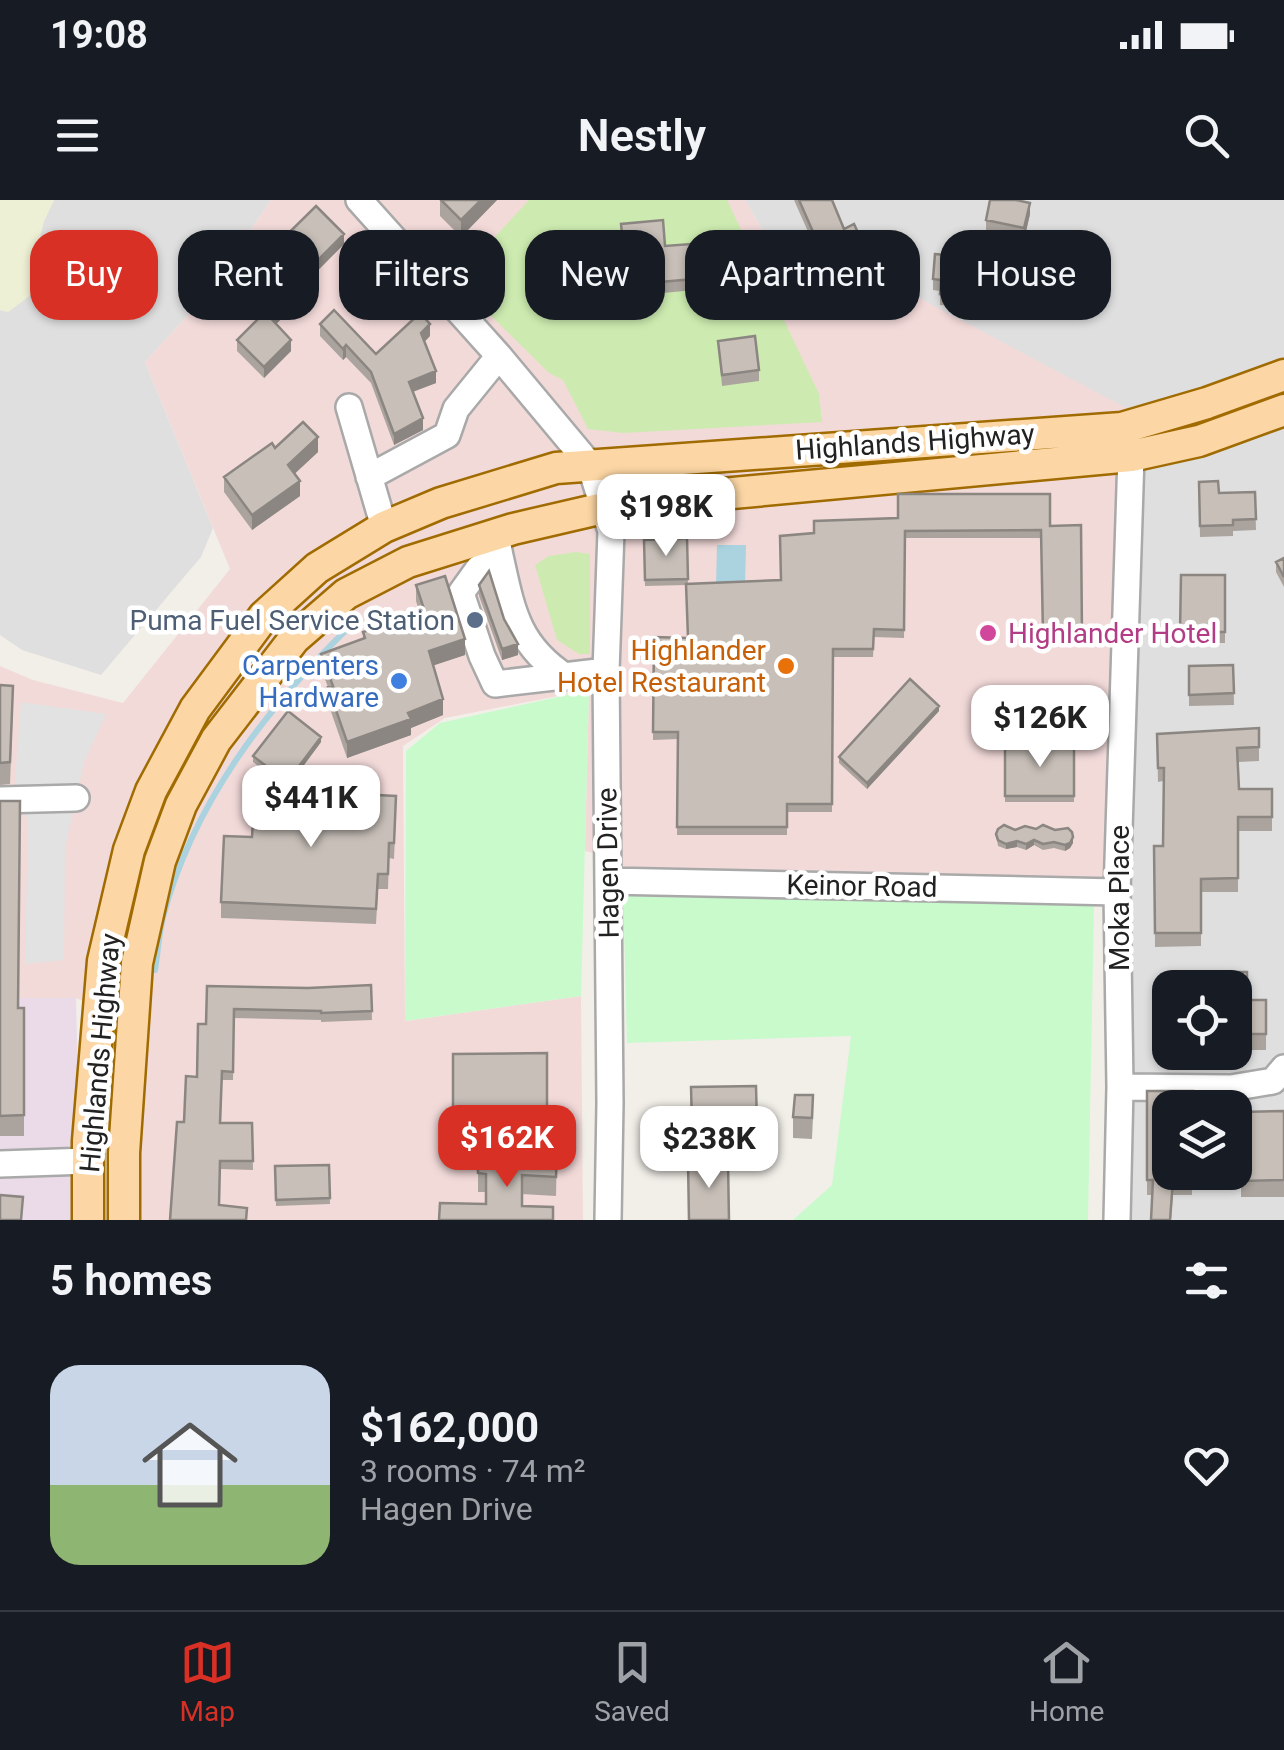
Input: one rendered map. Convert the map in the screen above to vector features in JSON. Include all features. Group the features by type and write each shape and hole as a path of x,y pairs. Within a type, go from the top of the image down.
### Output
{"main road":[{"name":"Highlands Highway","path":"88,1220 88,1162 103,961 129,850 151,791 196,710 264,616 317,568 384,527 441,502 556,468 1122,428 1284,375"},
{"name":"Highlands Highway","path":"124,1220 124,1154 137,963 160,862 182,805 216,740 294,639 346,594 408,562 498,546 604,508 1131,456 1200,440 1284,410"}],"street":[{"path":"358,200 499,356 590,465"},
{"path":"368,477 447,436 456,409 499,356"},
{"path":"349,406 384,527"},
{"name":"Moka Place","path":"1118,1220 1117,892 1131,456"},
{"name":"Hagen Drive","path":"590,465 611,531 606,672 608,1220"},
{"path":"498,546 520,630 544,662 566,677"},
{"path":"498,546 460,593 495,684 606,672"},
{"path":"0,800 76,798"},
{"name":"Keinor Road","path":"608,881 1117,892"},
{"path":"1120,1087 1232,1088 1274,1081 1284,1068"},
{"path":"0,1164 88,1162"}],"shaded area":[{"path":"54,200 271,200 250,230 178,230 178,320 184,320 145,362 213,528 201,557 101,675 22,650 0,635 0,310 9,311 30,295 30,320 158,320 158,230 42,230"},
{"path":"271,200 745,200 762,230 685,230 685,320 920,320 920,298 940,309 940,320 961,320 1130,410 1117,892 608,881 609,857 585,851 589,690 445,718 403,746 405,1021 581,996 583,1220 142,1220 127,1021 76,998 0,998 0,666 33,680 123,703 230,569 145,362 184,320 319,320 319,230 250,230"},
{"path":"745,200 1284,200 1284,1220 1117,1220 1117,892 904,320 920,320 920,230 762,230"},
{"path":"21,702 106,714 84,762 65,848 64,960 25,964 28,822 15,782"},
{"path":"0,998 76,998 81,1220 0,1220"}],"green space":[{"path":"0,200 54,200 42,230 30,230 30,296 8,312 0,310"},
{"path":"529,200 727,200 741,230 685,230 685,320 784,320 819,394 822,422 623,433 588,429 563,380 549,373 495,320 505,320 505,230 501,230"},
{"path":"590,554 590,654 579,654 557,640 535,565 549,556"},
{"path":"589,690 581,996 405,1021 406,751 440,723"},
{"path":"623,886 1094,906 1088,1220 793,1220 832,1185 851,1036 627,1043"}],"water":[{"path":"717,545 746,545 745,585 716,585"}],"building":[{"path":"441,200 481,200 461,220"},
{"path":"799,200 832,200 844,229 854,224 857,230 812,230"},
{"path":"990,200 1030,203 1024,228 986,220"},
{"path":"316,206 340,230 339,239 319,259 319,230 292,230"},
{"path":"663,220 664,230 622,230 621,224"},
{"path":"685,244 685,280 665,282 665,246"},
{"path":"935,254 940,254 940,280 933,279"},
{"path":"334,310 339,320 344,320 376,354 412,320 426,320 430,324 421,333 436,371 409,382 423,418 394,434 371,372 320,324"},
{"path":"257,320 272,320 291,340 264,367 237,340"},
{"path":"755,336 759,370 722,375 718,341"},
{"path":"303,422 318,437 288,465 300,481 252,515 224,477 272,443 275,448"},
{"path":"1218,481 1219,493 1255,492 1256,519 1233,520 1233,525 1200,526 1199,482"},
{"path":"898,494 1050,494 1050,526 1081,525 1082,635 1043,635 1041,530 905,531 904,630 874,629 873,649 833,649 832,804 787,804 787,827 677,827 678,732 653,732 654,637 688,638 686,584 781,580 780,536 814,533 814,521 898,518"},
{"path":"687,538 688,579 645,580 644,540"},
{"path":"1284,558 1284,577 1276,562"},
{"path":"489,571 504,619 518,644 502,649 479,585"},
{"path":"1181,575 1225,575 1225,632 1180,632"},
{"path":"445,576 465,639 429,651 443,699 408,713 411,719 347,742 321,654 365,638 363,632 425,612 416,585"},
{"path":"1233,665 1234,693 1189,695 1189,666"},
{"path":"910,679 939,706 867,783 839,757"},
{"path":"0,685 13,686 10,762 0,763"},
{"path":"288,711 321,737 287,782 253,756"},
{"path":"1259,728 1259,747 1237,748 1239,789 1272,789 1272,817 1238,817 1238,878 1201,879 1201,933 1155,933 1154,846 1163,846 1164,768 1158,768 1157,734"},
{"path":"1005,744 1074,744 1074,796 1005,796"},
{"path":"255,789 396,796 394,843 389,843 388,874 378,874 376,909 221,902 224,836 252,837"},
{"path":"0,801 20,801 18,1008 24,1008 24,1115 0,1116"},
{"path":"1004,825 1015,830 1043,825 1055,830 1068,828 1073,837 1065,845 1034,840 1006,844 996,834"},
{"path":"371,985 372,1011 234,1009 233,1072 222,1071 220,1123 252,1123 253,1161 220,1161 219,1205 247,1208 246,1220 170,1220 177,1122 184,1122 186,1076 197,1077 198,1024 206,1024 207,986"},
{"path":"1252,1000 1266,1000 1266,1034 1252,1034"},
{"path":"547,1053 547,1132 453,1133 453,1054"},
{"path":"756,1086 757,1124 692,1125 691,1087"},
{"path":"1147,1091 1152,1091 1152,1180 1147,1180"},
{"path":"795,1095 813,1095 812,1118 793,1117"},
{"path":"1284,1111 1284,1180 1252,1181 1252,1112"},
{"path":"528,1148 557,1149 556,1177 522,1175 522,1206 553,1207 553,1220 439,1220 440,1203 486,1204 486,1174 478,1173 478,1160 527,1160"},
{"path":"688,1162 728,1162 729,1220 689,1220"},
{"path":"329,1165 330,1198 276,1200 275,1166"},
{"path":"1152,1190 1172,1190 1170,1220 1151,1220"},
{"path":"0,1195 23,1197 21,1220 0,1220"}],"waterway":[{"path":"155,970 163,917 176,876 213,798 260,726 346,630"}],"place":[{"name":"Puma Fuel Service Station","path":"475,620"},
{"name":"Highlander Hotel","path":"988,633"},
{"name":"Highlander Hotel Restaurant","path":"786,666"},
{"name":"Carpenters Hardware","path":"399,681"}]}
